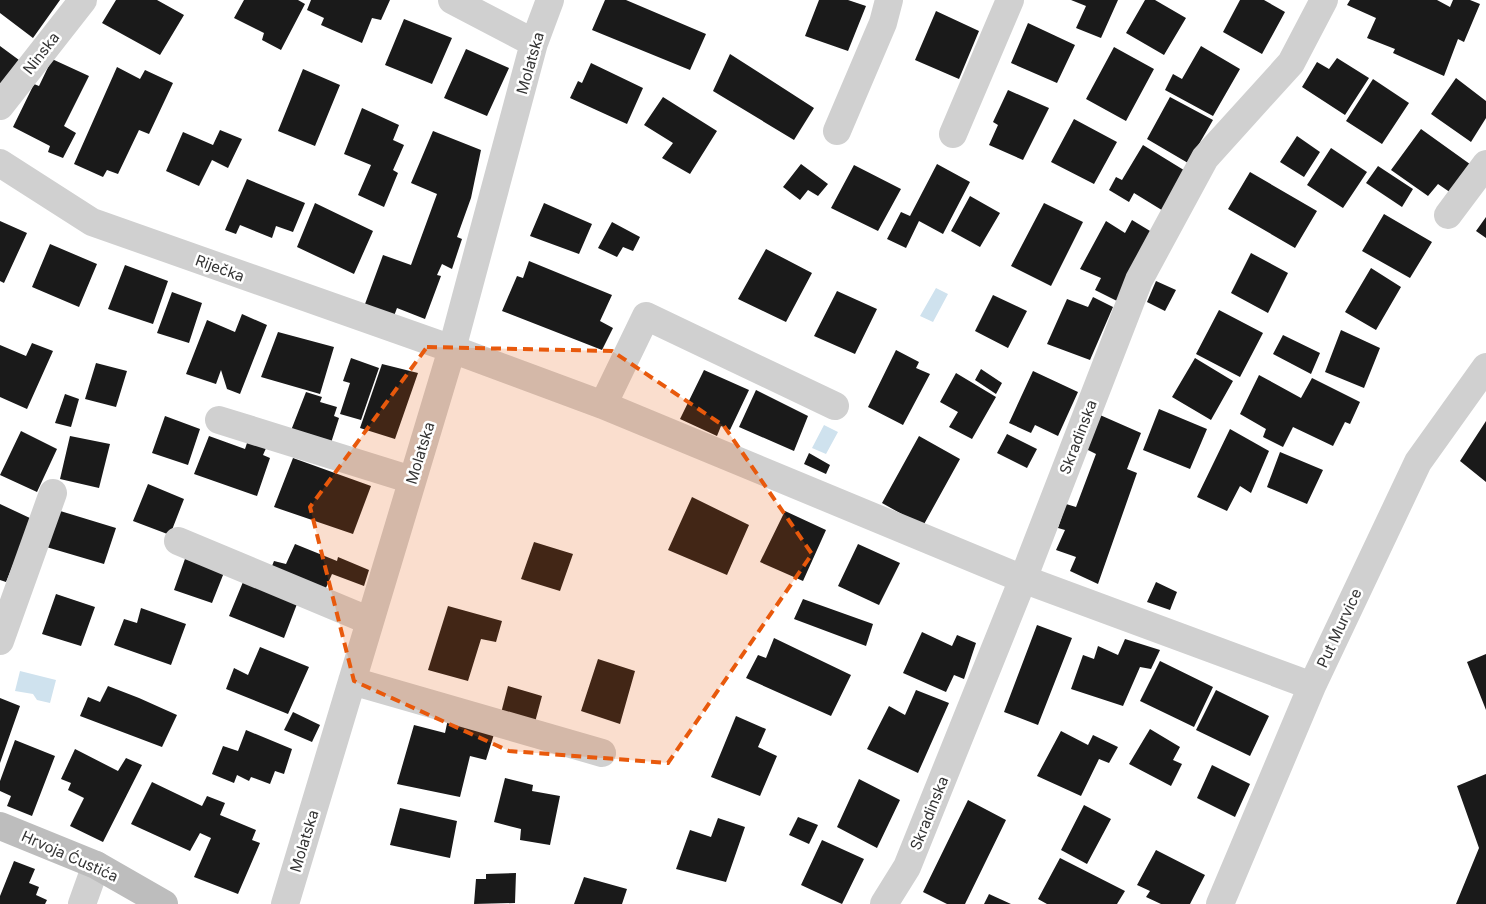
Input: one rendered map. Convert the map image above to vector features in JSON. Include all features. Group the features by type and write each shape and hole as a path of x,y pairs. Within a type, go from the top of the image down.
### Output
{"main road":[{"name":"Hrvoja Ćustića","path":"0,826 96,865 164,904"}],"street":[{"name":"Ninska","path":"0,106 83,0"},
{"path":"452,0 534,43"},
{"name":"Molatska","path":"285,904 452,349 534,43 550,0"},
{"path":"837,131 883,23 888,0"},
{"path":"953,134 1010,0"},
{"name":"Skradinska","path":"884,904 907,867 1023,579 1139,280 1205,158 1292,63 1324,0"},
{"name":"Riječka","path":"0,163 92,222 452,349 603,405 1023,579 1312,686"},
{"path":"1448,215 1486,164"},
{"path":"603,405 646,316 836,406"},
{"name":"Put Murvice","path":"1220,904 1312,686 1418,462 1486,367"},
{"path":"219,420 412,480"},
{"path":"0,641 53,494"},
{"path":"178,541 370,620"},
{"path":"352,681 602,753"},
{"path":"82,904 96,865"}],"highlighted area":[{"path":"427,347 612,351 724,426 812,554 668,763 509,751 354,681 310,507"}],"water":[{"path":"936,288 948,294 933,322 920,316"},
{"path":"824,425 838,432 826,454 812,448"},
{"path":"20,671 56,680 50,703 37,700 33,694 15,691"}],"building":[{"path":"0,0 60,0 33,38 0,13"},
{"path":"116,0 157,0 184,15 160,55 102,23"},
{"path":"244,0 298,0 305,4 281,50 262,40 264,33 234,18"},
{"path":"311,0 390,0 381,20 372,18 362,43 321,25 324,18 307,10"},
{"path":"605,0 626,0 706,34 690,70 592,30"},
{"path":"819,0 848,0 866,6 848,51 805,36"},
{"path":"1071,0 1118,0 1101,38 1076,28 1086,6"},
{"path":"1145,0 1155,0 1186,18 1164,55 1126,33"},
{"path":"1240,0 1264,0 1285,12 1262,54 1223,32"},
{"path":"1350,0 1437,0 1450,7 1453,0 1470,0 1480,4 1464,42 1458,39 1444,76 1393,53 1395,49 1367,38 1376,18 1347,5"},
{"path":"936,11 979,31 959,79 915,60"},
{"path":"404,19 452,38 432,84 385,65"},
{"path":"1028,23 1075,45 1057,83 1011,63"},
{"path":"0,46 19,60 0,85"},
{"path":"1201,46 1240,69 1213,116 1165,90 1173,74 1182,79"},
{"path":"1114,47 1154,69 1126,121 1086,99"},
{"path":"466,49 509,68 487,116 444,98"},
{"path":"730,54 814,108 794,140 713,91"},
{"path":"1337,58 1369,78 1345,115 1302,87 1317,62 1329,69"},
{"path":"52,59 89,76 64,126 76,133 63,158 48,152 50,146 13,127 34,84 39,86"},
{"path":"591,63 643,88 627,124 570,98 578,81 582,83"},
{"path":"117,67 140,79 145,70 173,83 149,134 139,130 118,174 107,170 103,177 74,164"},
{"path":"303,69 340,85 315,146 278,131"},
{"path":"1456,78 1486,101 1486,118 1471,142 1431,114"},
{"path":"1373,79 1409,103 1382,144 1346,121"},
{"path":"1008,90 1049,108 1023,160 989,145 998,125 993,122"},
{"path":"663,97 717,131 690,174 662,158 673,143 644,125"},
{"path":"1170,97 1213,120 1188,163 1147,139"},
{"path":"362,108 399,125 393,140 404,145 393,170 398,173 384,207 358,195 371,165 344,154"},
{"path":"1074,119 1117,142 1094,184 1051,162"},
{"path":"1421,129 1474,167 1454,195 1438,184 1428,196 1391,170"},
{"path":"220,130 242,139 228,168 212,160 199,186 166,171 183,132 213,145"},
{"path":"433,131 481,150 471,198 457,237 462,239 452,269 442,264 437,275 441,276 425,319 397,308 394,316 365,304 383,255 411,265 437,194 411,183"},
{"path":"1297,136 1320,152 1304,177 1280,162"},
{"path":"1143,145 1187,172 1165,212 1134,193 1129,202 1109,190 1116,177 1122,180"},
{"path":"1331,148 1367,172 1343,208 1307,185"},
{"path":"801,164 828,184 818,196 808,190 800,200 783,187"},
{"path":"937,164 970,182 943,234 919,221 906,248 887,239 901,212 910,216"},
{"path":"854,165 901,189 878,231 831,208"},
{"path":"1378,166 1413,189 1402,207 1366,183"},
{"path":"1250,172 1317,211 1295,248 1228,209"},
{"path":"247,179 305,203 293,232 276,226 272,238 240,225 236,234 225,230"},
{"path":"970,196 1000,213 980,247 951,231"},
{"path":"315,203 373,231 354,274 297,247"},
{"path":"544,203 592,224 579,254 530,236"},
{"path":"1044,203 1083,222 1051,286 1011,266"},
{"path":"1384,214 1432,242 1410,278 1362,251"},
{"path":"1486,217 1486,238 1476,231"},
{"path":"1132,220 1155,234 1117,301 1095,290 1101,278 1080,269 1106,221 1125,233"},
{"path":"0,221 27,233 4,283 0,281"},
{"path":"612,222 640,237 633,251 623,247 617,257 598,248"},
{"path":"50,244 97,264 79,307 32,287"},
{"path":"766,249 812,273 786,322 738,299"},
{"path":"1251,253 1288,273 1268,313 1231,293"},
{"path":"529,261 612,295 600,321 613,328 602,350 502,311 517,276 523,278"},
{"path":"125,265 168,281 153,324 108,309"},
{"path":"1371,268 1401,287 1376,330 1345,312"},
{"path":"1156,281 1176,290 1165,311 1147,302"},
{"path":"837,291 877,309 855,354 814,336"},
{"path":"172,292 202,303 189,343 157,333"},
{"path":"993,295 1027,311 1008,348 975,331"},
{"path":"1093,297 1113,307 1090,360 1047,344 1067,299 1088,307"},
{"path":"1219,310 1263,333 1240,377 1196,354"},
{"path":"242,314 267,325 240,394 227,389 221,370 216,384 186,374 207,320 235,332"},
{"path":"1341,330 1380,348 1364,388 1325,372"},
{"path":"278,332 334,347 320,394 261,377"},
{"path":"1283,335 1320,353 1311,374 1273,354"},
{"path":"32,343 53,351 27,409 0,397 0,345 26,356"},
{"path":"896,350 919,362 916,368 930,374 903,425 868,407"},
{"path":"351,358 379,368 361,420 340,414 350,383 343,381"},
{"path":"1195,358 1233,381 1211,420 1172,397"},
{"path":"96,363 127,371 116,407 85,399"},
{"path":"382,364 418,373 395,439 360,428"},
{"path":"981,369 1002,383 996,394 975,380"},
{"path":"704,370 749,390 730,430 721,426 717,436 680,419"},
{"path":"1033,371 1078,392 1058,436 1035,425 1031,433 1009,423"},
{"path":"956,373 996,397 972,439 949,427 958,412 940,402"},
{"path":"1259,375 1301,398 1312,378 1360,402 1350,424 1345,422 1333,446 1293,427 1283,447 1263,437 1266,429 1240,414"},
{"path":"756,390 808,416 794,451 739,427"},
{"path":"306,392 322,397 320,402 337,407 334,416 339,418 330,446 290,433"},
{"path":"65,394 79,399 71,427 55,423"},
{"path":"1159,409 1207,429 1190,469 1143,450"},
{"path":"1100,415 1141,433 1127,469 1137,473 1098,584 1070,571 1076,557 1056,550 1065,530 1058,528 1066,504 1076,507 1096,454 1086,449"},
{"path":"165,416 200,429 188,465 152,453"},
{"path":"1486,421 1486,482 1460,461"},
{"path":"1230,429 1269,451 1251,493 1240,486 1227,511 1197,497"},
{"path":"21,431 57,449 37,492 0,475"},
{"path":"1007,434 1037,449 1027,468 997,453"},
{"path":"70,436 110,444 99,488 60,479"},
{"path":"209,436 245,449 248,440 267,446 263,455 270,458 257,496 194,474"},
{"path":"919,436 960,459 923,526 882,503"},
{"path":"1280,452 1323,470 1307,504 1267,487"},
{"path":"809,453 830,465 826,474 804,464"},
{"path":"293,458 371,486 353,534 274,507"},
{"path":"148,484 184,499 170,535 133,521"},
{"path":"692,497 749,525 727,575 668,550"},
{"path":"0,504 32,519 6,582 0,580"},
{"path":"57,510 116,528 104,564 43,546"},
{"path":"785,511 826,530 803,581 760,562"},
{"path":"534,542 573,554 560,591 521,579"},
{"path":"295,544 337,561 338,557 369,570 364,586 332,574 322,597 268,576 274,561 286,564"},
{"path":"858,544 900,563 879,605 838,586"},
{"path":"186,556 225,570 212,603 174,590"},
{"path":"243,582 297,604 284,638 229,616"},
{"path":"1156,582 1177,592 1170,610 1147,602"},
{"path":"56,594 95,607 81,646 42,634"},
{"path":"803,599 873,624 866,646 794,619"},
{"path":"448,606 502,621 496,642 481,639 468,681 428,670"},
{"path":"141,608 186,624 171,665 114,645 124,619 137,623"},
{"path":"1037,625 1072,638 1038,725 1004,712"},
{"path":"922,632 952,646 957,635 976,643 964,679 954,675 946,692 903,673"},
{"path":"774,638 851,675 831,716 746,678 758,655 766,658"},
{"path":"1125,639 1160,650 1151,669 1140,667 1123,706 1071,689 1083,655 1094,659 1098,646 1118,655"},
{"path":"260,647 309,667 288,714 226,689 234,668 248,675"},
{"path":"1486,654 1486,710 1467,662"},
{"path":"598,659 635,671 620,724 581,711"},
{"path":"1160,661 1213,687 1194,727 1140,701"},
{"path":"108,686 177,715 162,747 80,716 88,697 100,702"},
{"path":"508,686 542,696 534,726 500,717"},
{"path":"916,690 949,703 918,773 867,749 889,706 905,715"},
{"path":"1216,690 1269,716 1250,756 1196,730"},
{"path":"0,698 20,706 0,763"},
{"path":"293,712 320,725 312,742 284,730"},
{"path":"736,716 766,729 758,747 777,756 760,796 711,777"},
{"path":"448,719 495,731 486,760 470,756 460,797 397,784 414,725 445,733"},
{"path":"1150,729 1180,747 1173,760 1182,764 1171,786 1129,764"},
{"path":"246,730 292,749 284,774 275,771 270,784 251,777 249,781 237,775 234,783 212,774 223,746 238,751"},
{"path":"1061,731 1088,745 1093,735 1118,747 1109,763 1099,759 1081,796 1037,776"},
{"path":"15,740 55,756 32,816 7,806 11,796 0,791 0,781"},
{"path":"75,749 118,771 126,758 142,765 103,842 70,826 84,798 68,790 71,783 61,779"},
{"path":"1212,765 1250,784 1235,817 1197,798"},
{"path":"1486,774 1486,904 1456,904 1479,848 1457,786"},
{"path":"505,778 533,785 532,791 560,796 550,845 520,840 521,829 494,822"},
{"path":"859,779 900,800 877,848 837,827"},
{"path":"152,782 202,806 207,796 225,803 220,815 256,830 252,840 260,843 238,894 194,877 211,838 200,833 190,851 131,824"},
{"path":"968,800 1006,820 965,904 947,904 923,892"},
{"path":"1084,805 1111,819 1087,864 1061,850"},
{"path":"400,808 457,821 450,858 390,845"},
{"path":"798,817 818,825 809,844 789,835"},
{"path":"718,818 745,827 726,882 676,869 690,830 711,837"},
{"path":"822,840 864,859 842,904 801,885"},
{"path":"1156,850 1205,875 1190,904 1161,904 1146,897 1150,891 1137,885"},
{"path":"1060,858 1125,891 1117,904 1047,904 1038,899"},
{"path":"14,861 35,869 29,883 39,887 36,895 47,900 45,904 0,904 0,896"},
{"path":"516,873 515,903 474,904 476,879 486,879 486,874"},
{"path":"584,877 627,889 622,904 574,904"},
{"path":"989,894 1011,904 984,904"}]}
